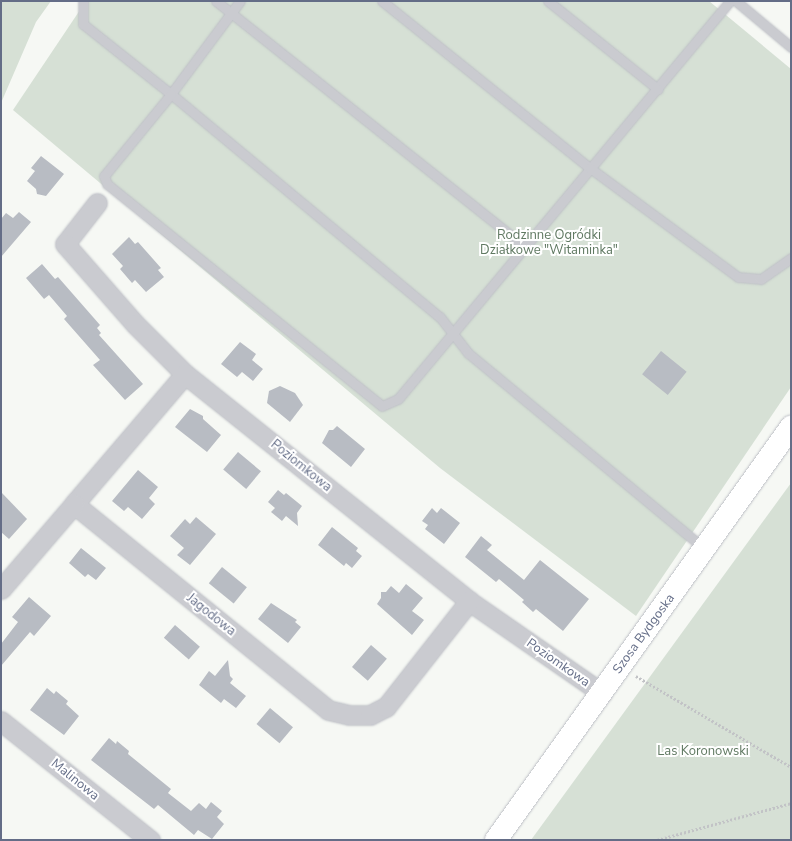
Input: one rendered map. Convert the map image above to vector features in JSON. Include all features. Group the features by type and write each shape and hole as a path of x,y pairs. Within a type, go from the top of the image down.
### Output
{"main road":[{"name":"Szosa Bydgoska","path":"496,840 791,427"}],"street":[{"name":"Poziomkowa","path":"97,203 65,244 135,324 185,374 469,601 602,693"},
{"path":"1,589 185,374"},
{"name":"Jagodowa","path":"74,504 328,710 349,715 370,715 386,707 469,601"},
{"name":"Malinowa","path":"1,721 150,840"}],"lane":[{"path":"83,1 83,24 171,94 440,318 453,331 468,353 705,549"},
{"path":"216,1 525,248"},
{"path":"240,1 230,12 171,94 104,176 107,184 382,406 398,399 453,331 525,248 730,1"},
{"path":"382,1 590,168 738,277 761,279 791,258"},
{"path":"548,1 658,89"},
{"path":"736,1 791,47"}],"path":[{"path":"621,666 791,767"},
{"path":"657,840 791,803"}],"green space":[{"path":"1,1 51,1 36,22 1,103"},
{"name":"Rodzinne Ogródki Działkowe \"Witaminka\"","path":"86,1 709,1 791,69 791,387 636,616 440,468 13,110"},
{"name":"Las Koronowski","path":"791,483 791,840 531,840"}],"building":[{"path":"41,156 64,174 46,196 37,194 36,189 27,181 35,171 31,168"},
{"path":"19,212 31,222 1,257 1,219 6,213 13,218"},
{"path":"129,237 135,244 138,242 161,268 158,270 164,277 146,292 135,280 132,283 120,269 123,266 112,254"},
{"path":"42,264 55,279 58,277 100,325 97,328 101,333 99,335 143,384 125,400 93,365 100,360 64,319 67,316 49,295 44,299 26,278"},
{"path":"240,342 256,354 252,360 263,369 253,381 242,372 237,377 221,364"},
{"path":"661,351 687,372 668,395 642,374"},
{"path":"280,386 295,393 303,405 290,422 267,403 269,391"},
{"path":"190,409 203,416 203,419 221,435 207,452 175,427"},
{"path":"337,426 365,449 351,467 322,443 329,430 333,430"},
{"path":"238,452 261,471 246,489 223,470"},
{"path":"138,470 158,487 149,498 155,504 142,519 128,507 124,511 112,501"},
{"path":"278,490 284,495 286,493 302,506 297,513 298,526 286,516 282,521 271,512 275,508 268,502"},
{"path":"1,492 27,519 9,539 1,532"},
{"path":"432,508 437,513 441,508 460,523 444,544 425,529 428,525 422,521"},
{"path":"196,517 216,534 190,565 177,555 184,548 170,536 185,519 190,524"},
{"path":"332,527 358,548 356,551 362,556 352,568 346,563 344,566 318,545"},
{"path":"481,536 492,545 487,550 524,580 540,560 589,599 563,631 536,609 533,612 522,602 524,600 499,579 496,582 465,557"},
{"path":"81,548 106,568 96,580 88,574 85,577 69,563"},
{"path":"222,567 247,587 234,603 209,583"},
{"path":"406,584 423,598 412,611 424,620 412,635 377,604 381,598 381,592 386,592 391,586 399,593"},
{"path":"29,597 51,616 34,636 30,632 1,666 1,644 18,622 12,617"},
{"path":"271,603 297,620 295,622 301,627 288,643 258,619"},
{"path":"175,625 200,647 189,659 164,638"},
{"path":"371,645 387,659 368,681 352,667"},
{"path":"228,660 230,676 233,679 230,683 246,696 236,708 224,699 221,703 199,685 209,671 215,676"},
{"path":"47,688 54,694 56,691 68,701 66,704 79,716 64,735 30,710"},
{"path":"270,708 293,727 279,743 257,724"},
{"path":"109,738 116,744 117,741 129,751 128,754 171,789 168,793 191,811 199,803 206,809 211,802 222,811 217,817 224,824 212,839 198,830 194,835 158,805 154,809 91,760"}]}
